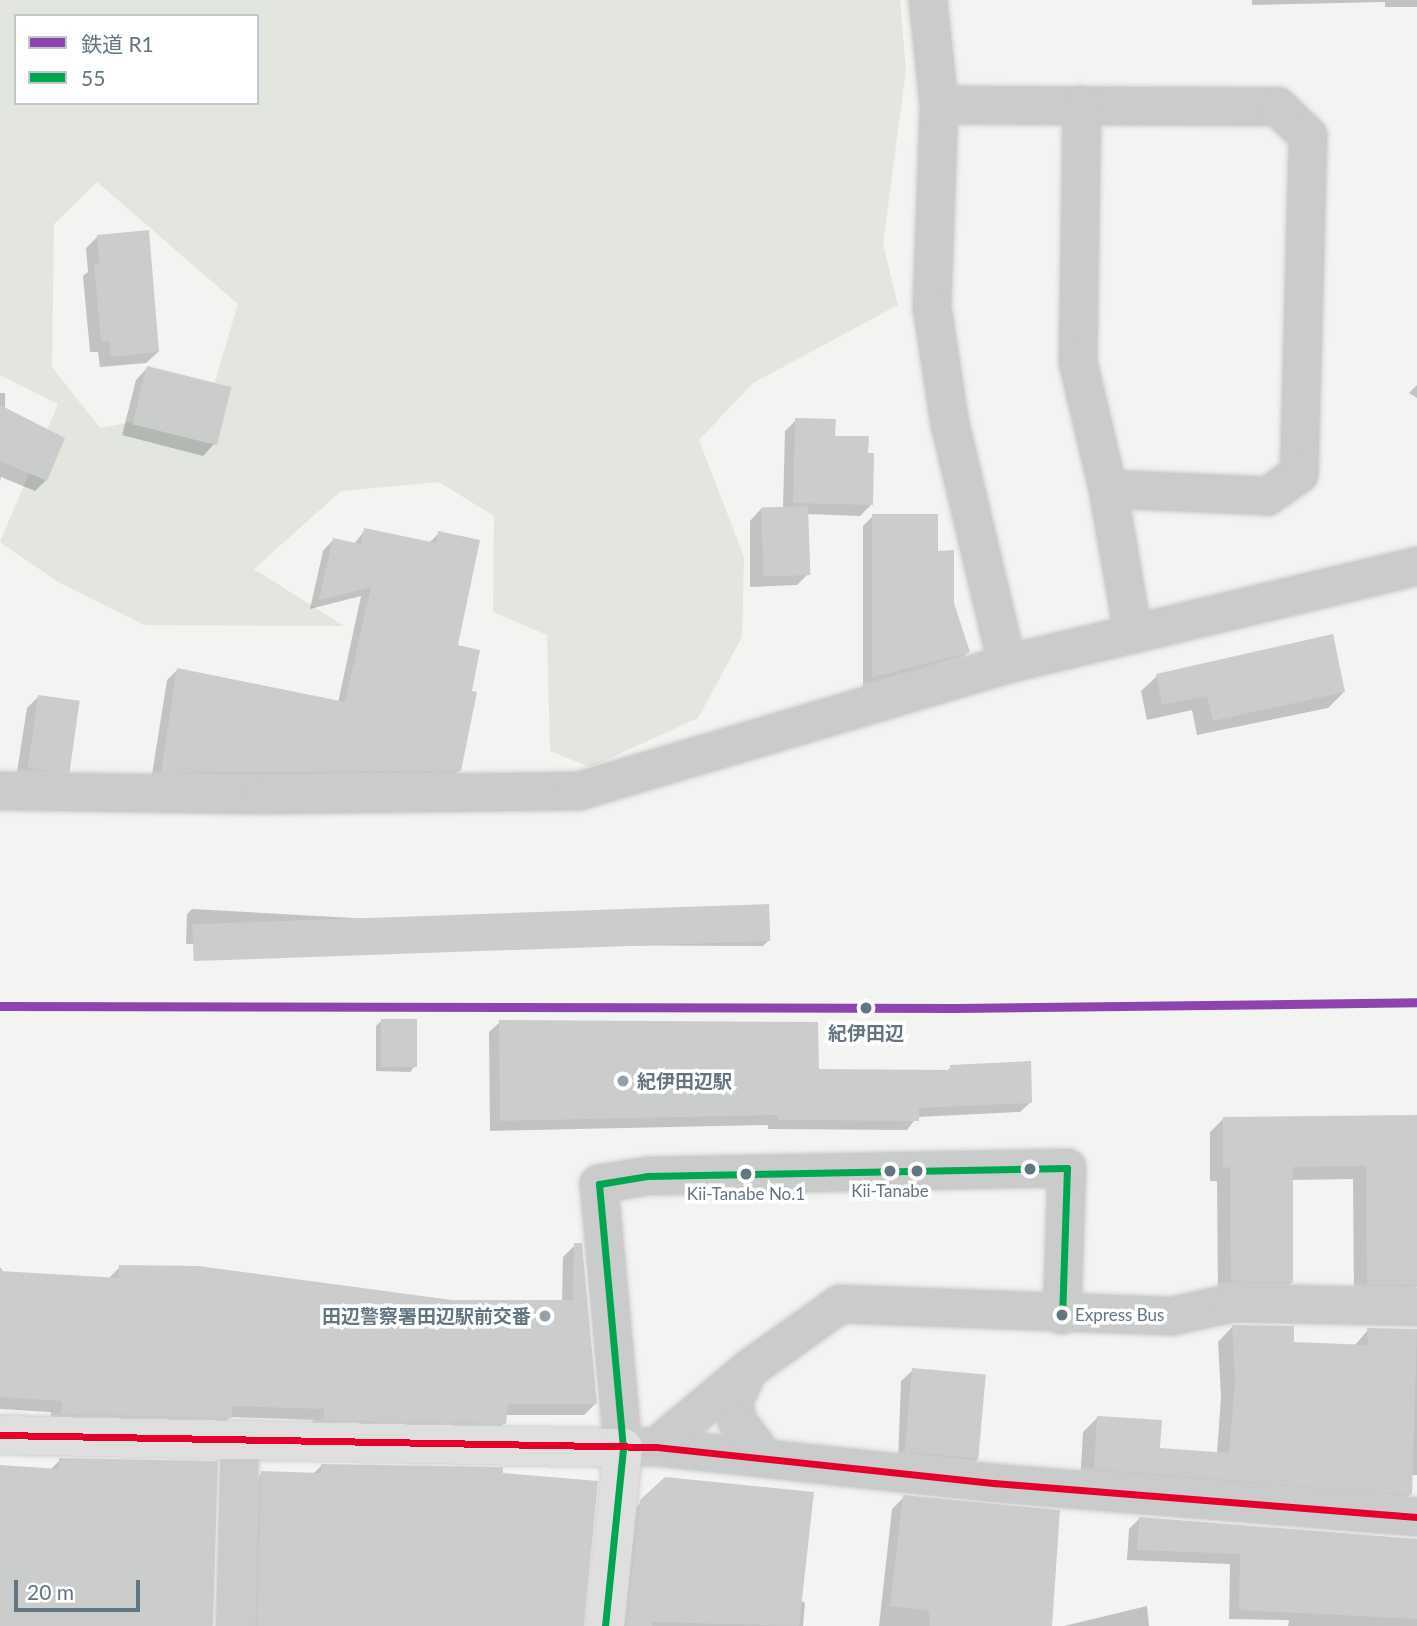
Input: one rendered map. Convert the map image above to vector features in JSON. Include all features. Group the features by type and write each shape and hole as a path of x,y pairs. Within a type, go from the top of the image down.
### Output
{"main road":[{"path":"0,1435 639,1447 605,1626"}],"street":[{"path":"928,0 939,105 932,307 950,424 1007,664"},
{"path":"1082,104 1078,362 1108,489 1133,633"},
{"path":"939,105 1278,107 1308,136 1300,474 1267,496 1108,489"},
{"path":"0,791 261,795 579,791 1007,664 1417,566"},
{"path":"639,1447 598,1184 648,1176 1067,1168 1062,1315"},
{"path":"639,1447 840,1304 1062,1315 1173,1316 1232,1303 1417,1307"},
{"path":"749,1369 734,1401 737,1421 764,1457"},
{"path":"235,1626 240,1440"},
{"path":"639,1447 764,1457 993,1483 1417,1517"}],"shaded area":[{"path":"0,0 900,0 906,70 883,244 898,305 753,383 699,440 744,557 742,637 698,718 590,767 550,751 547,635 493,612 494,516 439,482 341,491 254,569 344,626 145,625 58,582 0,542 58,404 0,375","holes":["97,182 238,304 207,408 100,428 52,367 54,224"]}],"building":[{"path":"149,230 159,352 111,357 109,341 101,342 94,263 99,263 97,235"},
{"path":"147,366 231,387 217,445 132,424"},
{"path":"0,405 65,438 47,481 0,461"},
{"path":"795,418 836,419 835,436 869,436 868,453 874,453 873,505 793,503"},
{"path":"808,506 810,575 763,577 761,508"},
{"path":"872,514 938,514 938,551 954,550 954,603 970,652 872,678"},
{"path":"364,528 436,543 438,531 480,540 458,645 480,650 472,691 477,692 461,771 161,772 177,668 345,702 371,587 319,600 333,538 361,544"},
{"path":"1333,634 1345,692 1213,721 1207,696 1162,705 1156,674"},
{"path":"38,695 80,701 69,773 28,767"},
{"path":"769,904 770,941 194,961 192,924"},
{"path":"381,1019 417,1019 417,1067 381,1067"},
{"path":"499,1020 818,1022 819,1069 950,1070 950,1065 1031,1061 1032,1103 919,1108 919,1121 778,1120 778,1115 500,1121"},
{"path":"1417,1115 1417,1285 1367,1284 1366,1166 1293,1167 1293,1282 1231,1281 1230,1167 1223,1168 1223,1117"},
{"path":"574,1243 582,1243 597,1404 508,1404 506,1424 323,1420 324,1409 232,1406 232,1418 61,1414 62,1401 0,1397 0,1271 119,1278 119,1265 198,1266 452,1300 573,1300"},
{"path":"1232,1325 1294,1326 1294,1342 1368,1345 1367,1328 1417,1329 1412,1495 1094,1469 1097,1416 1162,1420 1160,1448 1229,1453 1235,1382"},
{"path":"912,1368 986,1374 978,1458 905,1452"},
{"path":"59,1458 218,1461 213,1626 0,1626 0,1465 59,1469"},
{"path":"321,1464 503,1467 503,1473 598,1481 584,1626 257,1626 261,1471 321,1473"},
{"path":"665,1477 814,1492 799,1626 652,1622 652,1626 627,1626 640,1500"},
{"path":"903,1495 1060,1510 1052,1626 930,1626 929,1611 890,1606"},
{"path":"1139,1517 1417,1539 1417,1619 1239,1610 1240,1554 1137,1550"}],"rail line":[{"name":"R1","path":"0,1006 956,1008 1417,1002"}],"transit line":[{"name":"55","path":"605,1626 623,1448 599,1184 648,1176 1067,1168 1062,1315"},
{"path":"0,1435 656,1447 994,1483 1417,1517"}],"place":[{"name":"紀伊田辺","path":"866,1008"},
{"name":"紀伊田辺駅","path":"623,1081"},
{"name":"Kii-Tanabe","path":"890,1171"},
{"name":"Kii-Tanabe No.1","path":"746,1174"},
{"name":"Express Bus","path":"1062,1315"},
{"name":"田辺警察署田辺駅前交番","path":"545,1316"}]}
